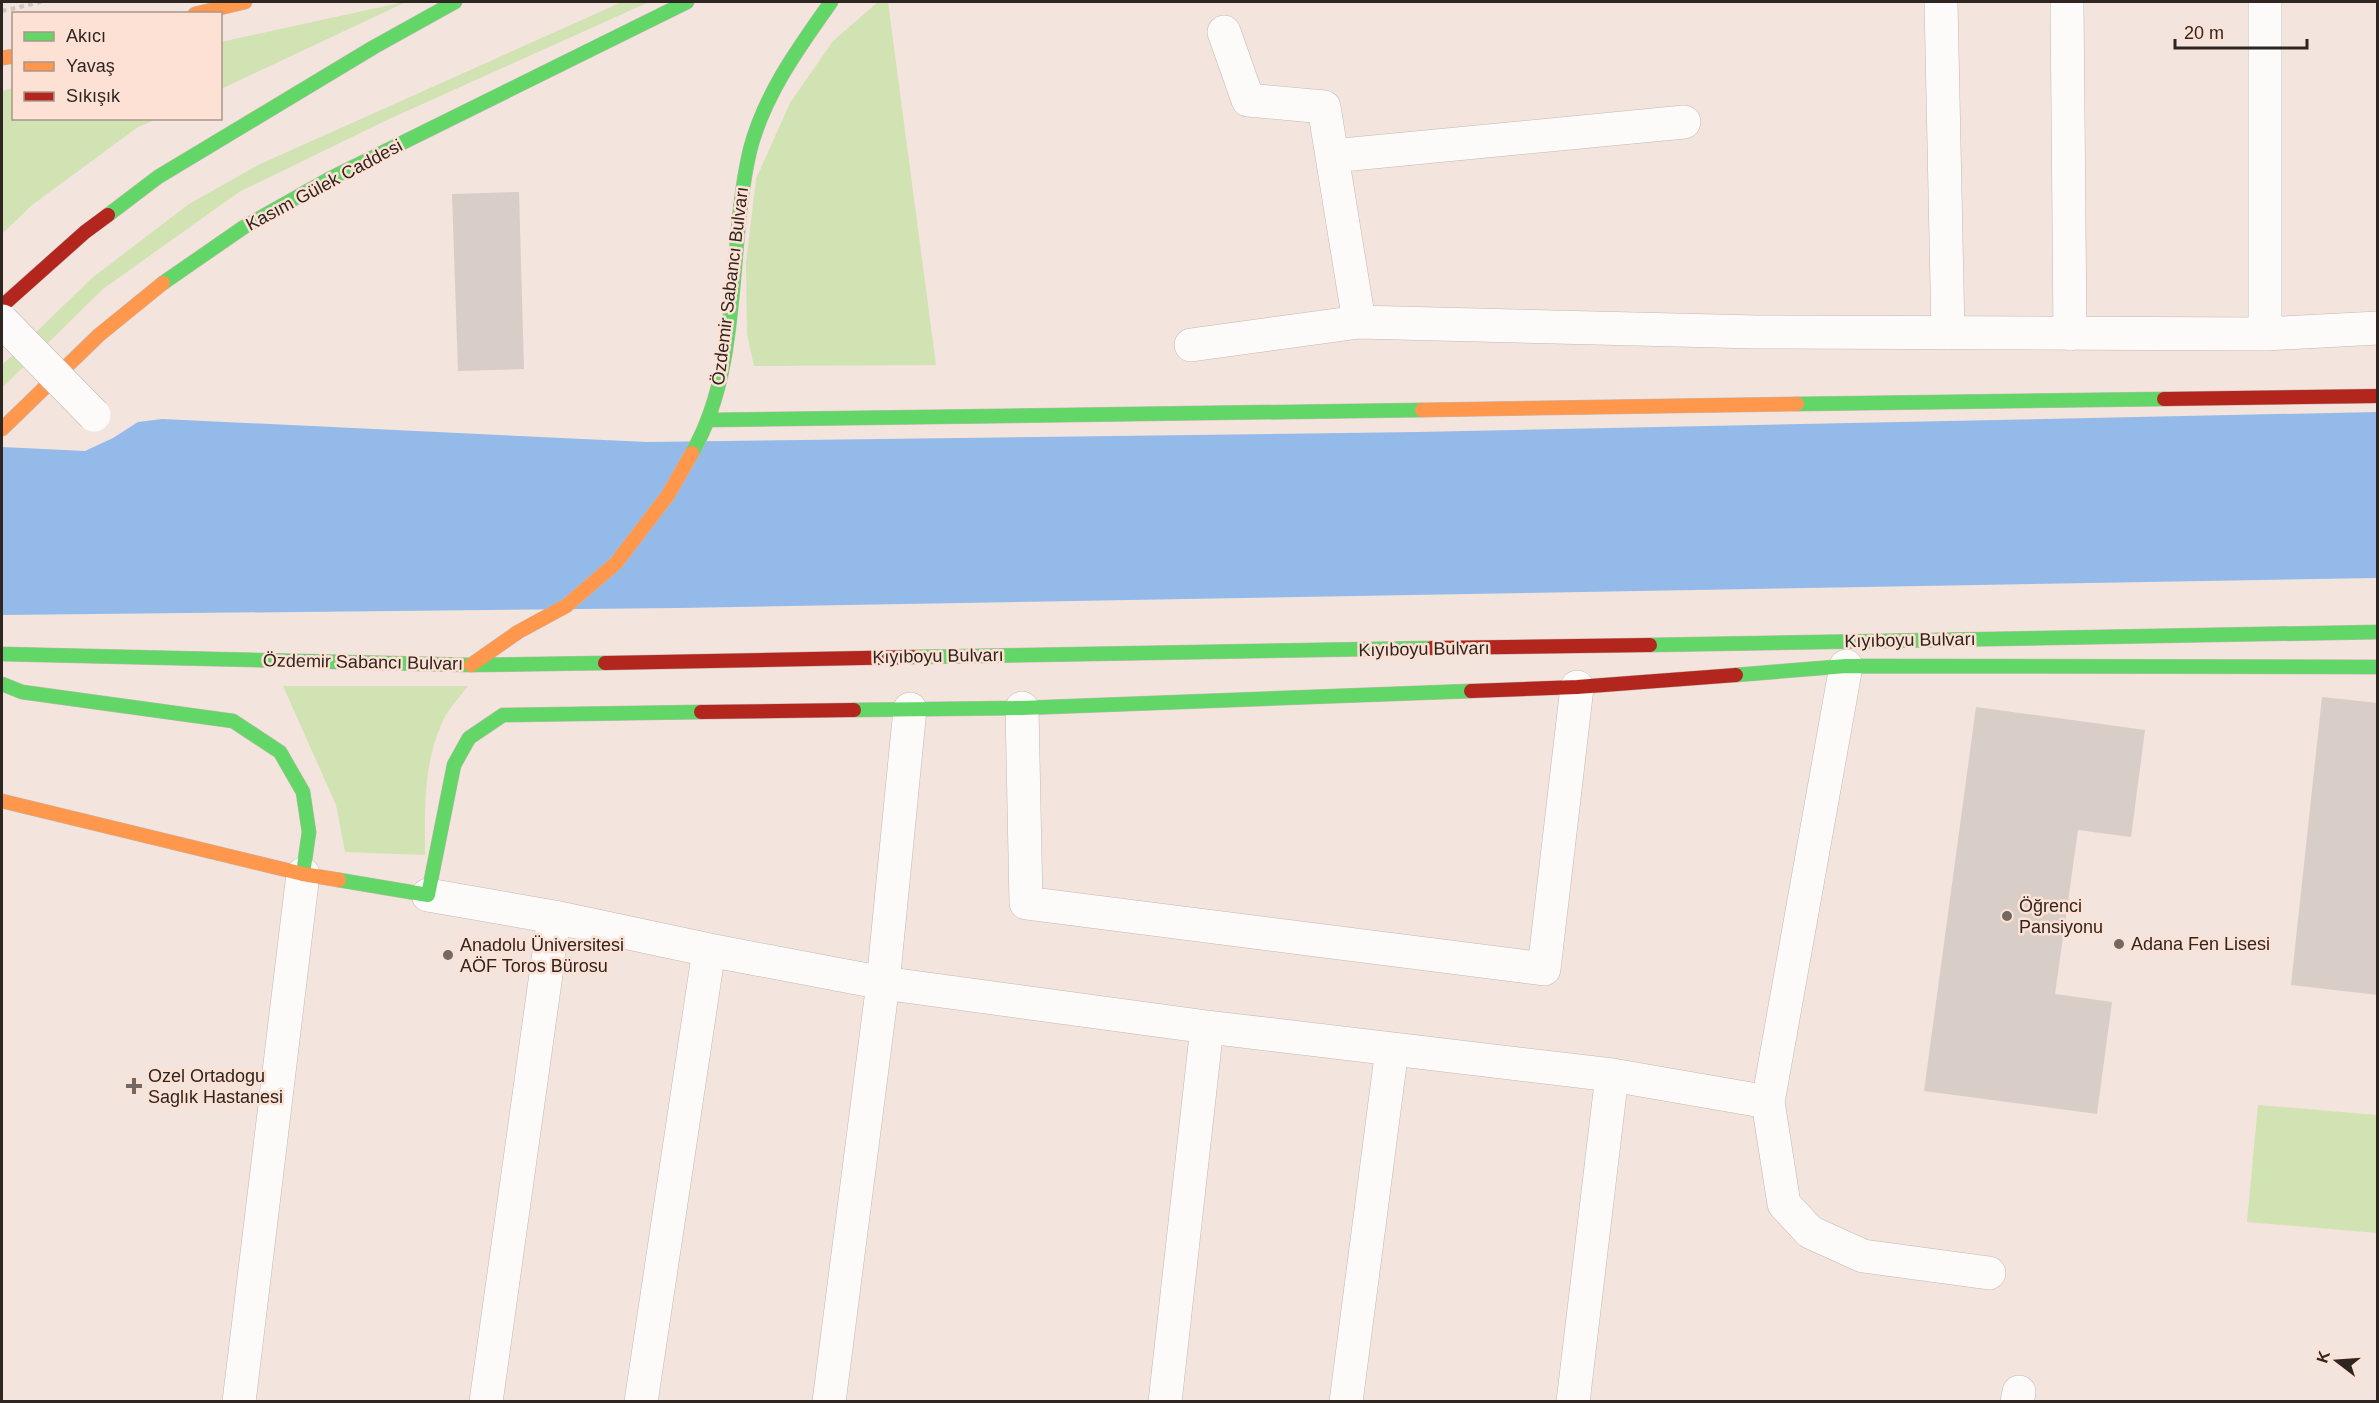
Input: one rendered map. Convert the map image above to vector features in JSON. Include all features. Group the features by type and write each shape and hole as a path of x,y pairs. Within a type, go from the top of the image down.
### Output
{"main road":[{"path":"203,12 245,2"},
{"path":"2,306 85,232 158,177 374,47 455,2"},
{"name":"Kasım Gülek Caddesi","path":"2,429 23,406 99,335 172,276 244,227 329,178 687,2"},
{"name":"Özdemir Sabancı Bulvarı","path":"2,654 471,665 518,633 566,606 616,562 640,533 668,495 703,434 714,405 726,346 741,195 751,147 767,106 792,57 831,2"},
{"path":"709,420 2378,396"},
{"name":"Kıyıboyu Bulvarı","path":"471,665 2378,632"},
{"path":"2,801 303,874 428,895 453,765 469,738 503,715 1022,708 1577,687 1846,666 2378,667"},
{"path":"2,684 22,692 233,721 280,752 303,792 309,832 303,874"}],"street":[{"path":"1941,2 1948,333"},
{"path":"2067,2 2070,334"},
{"path":"2265,2 2265,334"},
{"path":"1224,32 1248,100 1324,107 1359,322"},
{"path":"1332,156 1684,122"},
{"path":"2,321 94,415"},
{"path":"1191,345 1359,322 1757,332 2070,334 2265,334 2378,328"},
{"path":"1846,666 1768,1102 1784,1204 1810,1232 1863,1256 1989,1273"},
{"path":"1022,708 1026,903 1544,969 1577,687"},
{"path":"829,1401 884,982 910,709"},
{"path":"239,1401 303,874"},
{"path":"428,895 554,917 709,950 884,982 1207,1027 1612,1075 1768,1102"},
{"path":"486,1401 554,917"},
{"path":"641,1401 709,950"},
{"path":"1165,1401 1207,1027"},
{"path":"1346,1401 1392,1049"},
{"path":"1573,1401 1612,1075"}],"path":[{"path":"2,11 41,2"}],"green space":[{"path":"406,2 222,89 222,42"},
{"path":"622,2 649,2 387,120 239,192 103,289 2,388 2,365 92,278 189,204 258,165"},
{"path":"878,2 888,2 936,365 754,366 747,334 746,263 756,179 790,103 833,41"},
{"path":"12,88 12,120 155,120 138,127 32,205 2,234 2,91"},
{"path":"283,686 468,686 443,720 435,741 426,789 425,855 345,852 336,805"},
{"path":"2258,1105 2377,1115 2377,1233 2247,1222"}],"water":[{"path":"2377,412 2377,578 677,608 2,615 2,447 85,451 113,438 138,422 162,419 647,442 1418,432"}],"building":[{"path":"519,192 524,369 458,371 452,194"},
{"name":"Adana Fen Lisesi","path":"2322,697 2378,703 2378,995 2291,985"},
{"name":"Öğrenci Pansiyonu","path":"1976,707 2145,730 2131,837 2078,830 2055,994 2112,1002 2097,1114 1924,1091"}],"traffic: fast":[{"path":"108,215 158,177 374,47 455,2"},
{"path":"163,283 244,227 329,179 687,2"},
{"path":"692,453 708,418 727,344 743,188 756,130 784,72 831,2"},
{"path":"1797,404 2164,399"},
{"path":"709,420 1422,410"},
{"path":"1650,645 2378,632"},
{"path":"912,657 1432,648"},
{"path":"2,654 471,665 605,663"},
{"path":"1736,675 1846,666 2378,667"},
{"path":"2,684 22,692 233,721 280,752 303,792 309,832 303,874"},
{"path":"854,710 1022,708 1471,691"},
{"path":"339,880 428,895 454,765 469,738 503,715 701,712"}],"traffic: slow":[{"path":"203,12 245,2"},
{"path":"2,58 12,56"},
{"path":"2,429 99,335 163,283"},
{"path":"1422,410 1797,404"},
{"path":"471,665 518,632 566,606 616,563 668,495 692,453"},
{"path":"2,801 303,874 339,880"}],"traffic: jam":[{"path":"2,306 85,232 108,215"},
{"path":"2164,399 2378,396"},
{"path":"1432,648 1650,645"},
{"path":"605,663 912,657"},
{"path":"1471,691 1577,687 1736,675"},
{"path":"701,712 854,710"}],"place":[{"name":"Öğrenci Pansiyonu","path":"2007,916"},
{"name":"Adana Fen Lisesi","path":"2119,944"},
{"name":"Anadolu Üniversitesi AÖF Toros Bürosu","path":"448,955"},
{"name":"Ozel Ortadogu Saglık Hastanesi","path":"134,1086"}]}
